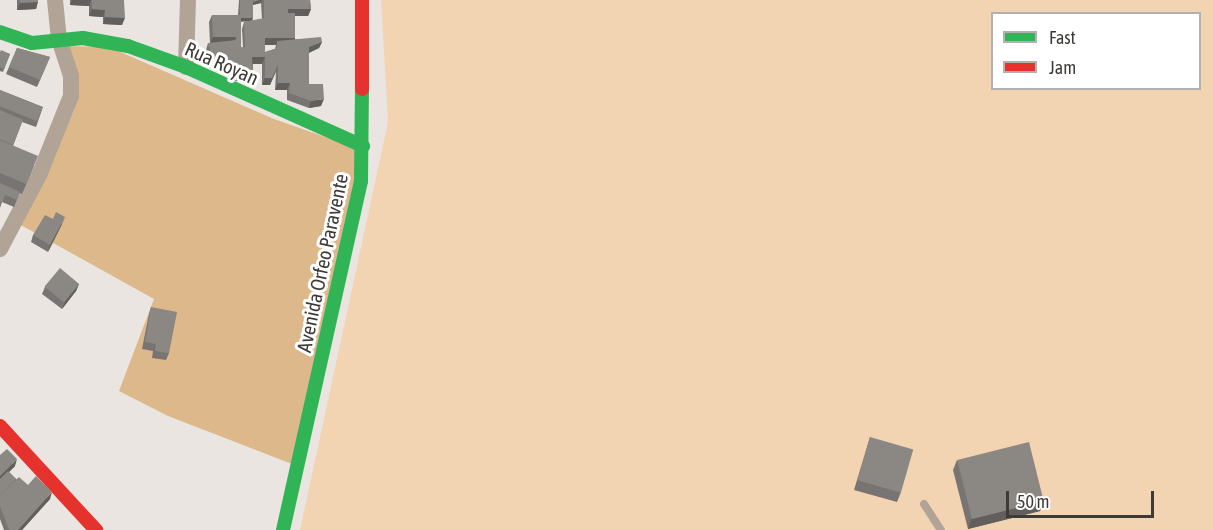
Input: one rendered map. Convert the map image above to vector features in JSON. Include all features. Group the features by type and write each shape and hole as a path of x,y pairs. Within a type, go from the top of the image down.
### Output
{"main road":[{"name":"Avenida Orfeo Paravente","path":"283,530 353,224 363,146 362,0"},
{"name":"Rua Royan","path":"0,32 32,43 59,40 109,42 186,67 363,146"},
{"path":"0,426 96,530"}],"street":[{"path":"0,249 5,231 68,108 70,76 59,40 55,0"},
{"path":"186,67 188,0"}],"lane":[{"path":"924,504 941,530"}],"shaded area":[{"path":"381,0 1213,0 1213,530 300,530 388,122"},
{"path":"64,46 109,47 274,119 362,150 297,466 168,416 119,391 154,299 19,224 74,110"}],"building":[{"path":"20,0 38,0 38,2 20,3"},
{"path":"92,0 124,0 125,18 105,17 105,10 92,9"},
{"path":"240,0 259,0 253,2 253,18 241,18"},
{"path":"264,0 310,0 311,9 288,9 288,13 295,13 295,38 265,38 265,52 277,48 277,41 321,37 322,42 309,47 309,84 323,84 324,99 311,101 289,93 290,83 278,83 278,65 272,78 265,78 265,57 252,57 253,76 233,73 233,62 213,61 208,43 236,40 236,37 213,37 212,15 241,15 241,47 245,47 244,22 264,18"},
{"path":"17,48 50,57 40,80 9,67"},
{"path":"1,50 10,54 4,69 0,67"},
{"path":"0,90 43,107 37,121 0,106"},
{"path":"0,110 23,120 13,145 0,139"},
{"path":"0,140 38,156 26,184 0,173"},
{"path":"0,183 20,192 17,200 5,195 2,203 0,202"},
{"path":"56,212 65,217 50,245 33,235 45,215 53,219"},
{"path":"60,268 79,284 64,302 45,286"},
{"path":"151,307 177,312 169,353 155,351 156,344 145,342"},
{"path":"870,437 913,449 901,493 858,480"},
{"path":"1029,442 1044,501 972,519 957,460"},
{"path":"7,449 17,459 0,476 0,455"},
{"path":"8,471 16,479 0,495 0,479"},
{"path":"36,476 52,492 18,530 9,530 0,506 0,495 19,477 28,485"}],"traffic: fast":[{"path":"0,32 32,43 83,38 128,46 186,67 363,146"},
{"path":"283,530 361,181 362,89"}],"traffic: jam":[{"path":"362,0 362,89"},
{"path":"0,426 96,530"}]}
